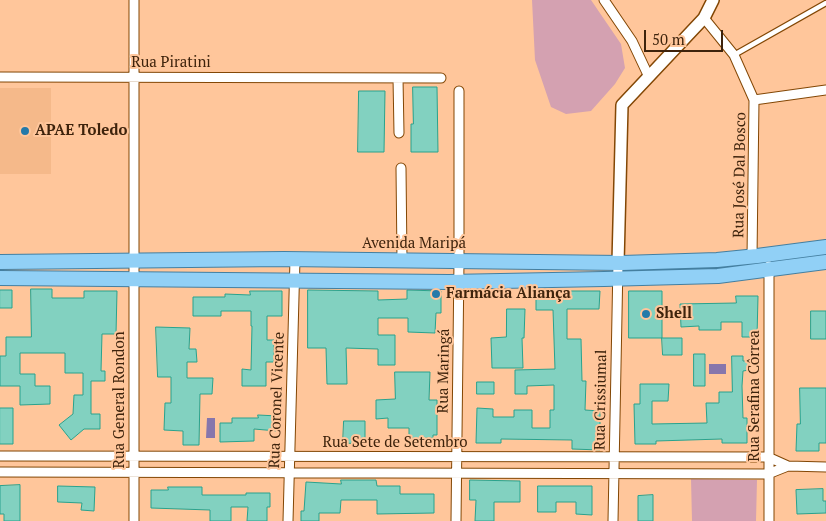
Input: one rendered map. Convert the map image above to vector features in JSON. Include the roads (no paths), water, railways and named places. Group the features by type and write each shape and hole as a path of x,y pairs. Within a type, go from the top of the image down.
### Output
{"main road":[{"name":"Avenida Maripá","path":"0,262 295,259 618,263 717,260 826,247"},
{"path":"775,269 777,264 776,254"},
{"path":"752,256 756,262 756,267 752,272"},
{"path":"294,280 299,275 295,259"},
{"path":"294,280 289,276 289,269 295,259"},
{"path":"459,261 465,270 465,278 459,282"},
{"path":"0,278 459,282 617,279 718,276 826,262"},
{"path":"618,263 626,268 617,279 609,274 609,268 618,263"}],"street":[{"path":"133,260 134,0"},
{"path":"604,0 632,41 649,77"},
{"path":"618,263 622,105 704,18 713,0"},
{"name":"Rua José Dal Bosco","path":"704,18 734,55 754,100 752,256"},
{"name":"Rua Piratini","path":"0,77 440,78"},
{"path":"398,78 399,133"},
{"path":"754,100 826,90"},
{"path":"459,261 460,91"},
{"path":"401,168 402,260"},
{"name":"Rua General Rondon","path":"133,260 134,521"},
{"name":"Rua Serafina Côrrea","path":"768,521 768,457 775,269"},
{"name":"Rua Crissiumal","path":"613,521 617,279"},
{"name":"Rua Coronel Vicente","path":"288,521 294,280"},
{"name":"Rua Maringá","path":"456,521 459,282"},
{"name":"Rua Sete de Setembro","path":"0,456 768,457 788,466 826,467"},
{"name":"Rua Sete de Setembro","path":"0,472 768,474 788,466"}],"lane":[{"path":"734,55 826,2"}],"place":[{"name":"APAE Toledo","path":"25,131"},
{"name":"Farmácia Aliança","path":"436,294"},
{"name":"Shell","path":"646,314"}]}
